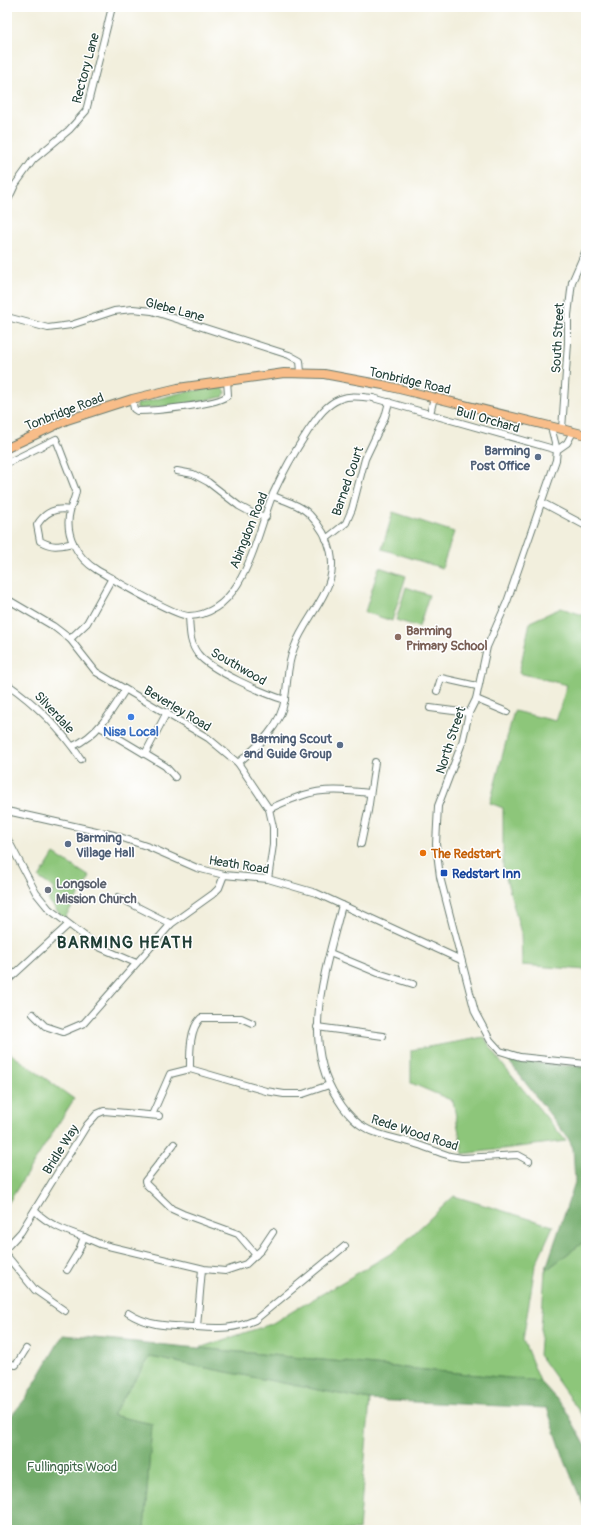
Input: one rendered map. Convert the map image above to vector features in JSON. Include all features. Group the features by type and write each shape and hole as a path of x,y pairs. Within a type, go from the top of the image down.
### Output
{"main road":[{"name":"Tonbridge Road","path":"7,448 73,417 132,399 178,388 227,380 301,372 324,374 383,384 586,435"}],"street":[{"name":"Rectory Lane","path":"7,202 15,185 33,160 69,130 86,111 112,7"},
{"name":"South Street","path":"562,429 568,343 568,315 572,282 586,250"},
{"name":"Glebe Lane","path":"7,317 48,328 71,325 114,311 133,309 152,311 288,355 300,361 301,372"},
{"path":"132,399 134,409 137,411 185,406 221,400 228,395 227,380"},
{"name":"Abingdon Road","path":"188,616 210,610 224,601 234,590 245,570 273,496 296,449 326,408 339,400 353,396 390,402 430,414"},
{"path":"430,414 434,397"},
{"name":"Barned Court","path":"326,539 346,523 352,509 365,459 385,417 390,402"},
{"name":"Bull Orchard","path":"430,414 557,450"},
{"name":"North Street","path":"551,427 557,450 556,460 507,602 487,647 477,686 476,699 469,713 462,743 438,806 436,827 437,858 440,877 475,1012 490,1040 500,1051 520,1056 586,1064"},
{"path":"557,450 567,443 573,432"},
{"path":"7,463 56,439 76,491 75,499 70,510 70,533 73,543 81,555 92,566 112,578 159,604 188,616"},
{"path":"177,471 193,474 208,482 239,506 252,513 266,517"},
{"path":"238,763 262,743 278,721 285,700 287,674 294,648 326,591 333,571 333,556 326,539 310,514 293,504 273,496"},
{"path":"541,502 586,526"},
{"path":"70,510 61,508 48,512 37,525 40,541 55,548 73,543"},
{"path":"70,639 86,623 112,578"},
{"name":"Beverley Road","path":"7,599 53,626 70,639 96,672 167,712 208,738 238,763 269,809 273,833 268,879"},
{"name":"Southwood","path":"188,616 191,642 198,655 210,664 248,685 268,695 285,700"},
{"path":"437,691 441,678 477,686"},
{"name":"Silverdale","path":"7,684 26,697 73,746 81,759"},
{"path":"73,746 80,743 100,726 112,712 126,690"},
{"path":"476,699 507,712"},
{"path":"430,708 469,713"},
{"path":"145,754 167,712"},
{"path":"100,726 165,766 175,777"},
{"path":"361,844 368,811 375,760"},
{"path":"269,809 296,796 326,789 370,793"},
{"name":"Heath Road","path":"7,811 114,835 149,846 197,868 224,875 268,879 316,893 461,960"},
{"path":"7,838 36,893 49,909 68,925 99,947 136,963"},
{"path":"33,1014 45,1026 63,1032 84,1023 171,924 219,888 224,875"},
{"path":"118,897 171,924"},
{"name":"Rede Wood Road","path":"342,905 322,988 317,1027 320,1056 329,1086 346,1112 359,1124 374,1132 414,1143 450,1156 462,1158 518,1156 529,1161"},
{"path":"7,981 68,925"},
{"path":"330,953 378,973 413,984"},
{"path":"190,1069 191,1047 195,1027 201,1018 241,1018 252,1023"},
{"path":"317,1027 383,1036"},
{"path":"152,1115 170,1074 190,1069 266,1091 284,1094 303,1094 329,1086"},
{"name":"Bridle Way","path":"7,1247 21,1232 84,1131 97,1114 104,1111 159,1116"},
{"path":"174,1144 146,1180 146,1184 178,1212 238,1234 256,1255"},
{"path":"35,1211 42,1218 64,1231 100,1244 202,1269 219,1271 236,1269 246,1264 261,1250 273,1232"},
{"path":"67,1270 79,1250 84,1237"},
{"path":"128,1312 139,1320 154,1324 224,1329 242,1326 255,1320 345,1246"},
{"path":"7,1256 35,1290 65,1311"},
{"path":"197,1327 202,1269"},
{"path":"7,1363 16,1366 26,1349"}],"green space":[{"path":"222,386 226,392 223,397 179,405 140,409 137,408 137,404 180,393"},
{"path":"393,512 454,532 442,568 382,549"},
{"path":"379,567 406,576 392,621 365,612"},
{"path":"406,587 429,595 419,627 396,620"},
{"path":"561,608 586,616 586,970 522,965 521,933 503,867 503,808 490,803 514,711 556,721 567,685 519,673 530,622"},
{"path":"54,854 90,877 64,919 48,900 55,889 39,878"},
{"path":"484,1037 502,1064 566,1141 463,1154 453,1101 411,1083 411,1050"},
{"path":"7,1051 74,1099 7,1205"},
{"path":"504,1055 543,1064 586,1067 586,1240 545,1271 575,1182 573,1148 568,1138"},
{"path":"454,1196 553,1226 535,1266 523,1340 540,1381 199,1348 271,1324 395,1251"},
{"path":"586,1240 586,1421 539,1355 545,1271"},
{"name":"Fullingpits Wood","path":"63,1335 540,1381 564,1407 586,1446 586,1512 565,1461 547,1408 370,1400 150,1357 112,1415 152,1424 144,1530 7,1530 7,1421 26,1398"},
{"path":"150,1357 370,1400 359,1530 144,1530 152,1424 112,1415"}],"place":[{"name":"Barming Post Office","path":"538,457"},
{"name":"Barming Primary School","path":"398,637"},
{"name":"Nisa Local","path":"131,717"},
{"name":"Barming Scout and Guide Group","path":"340,745"},
{"name":"Barming Village Hall","path":"68,844"},
{"name":"The Redstart","path":"423,853"},
{"name":"Redstart Inn","path":"444,873"},
{"name":"Longsole Mission Church","path":"48,890"}],"district":[{"name":"BARMING HEATH","path":"125,942"}]}
